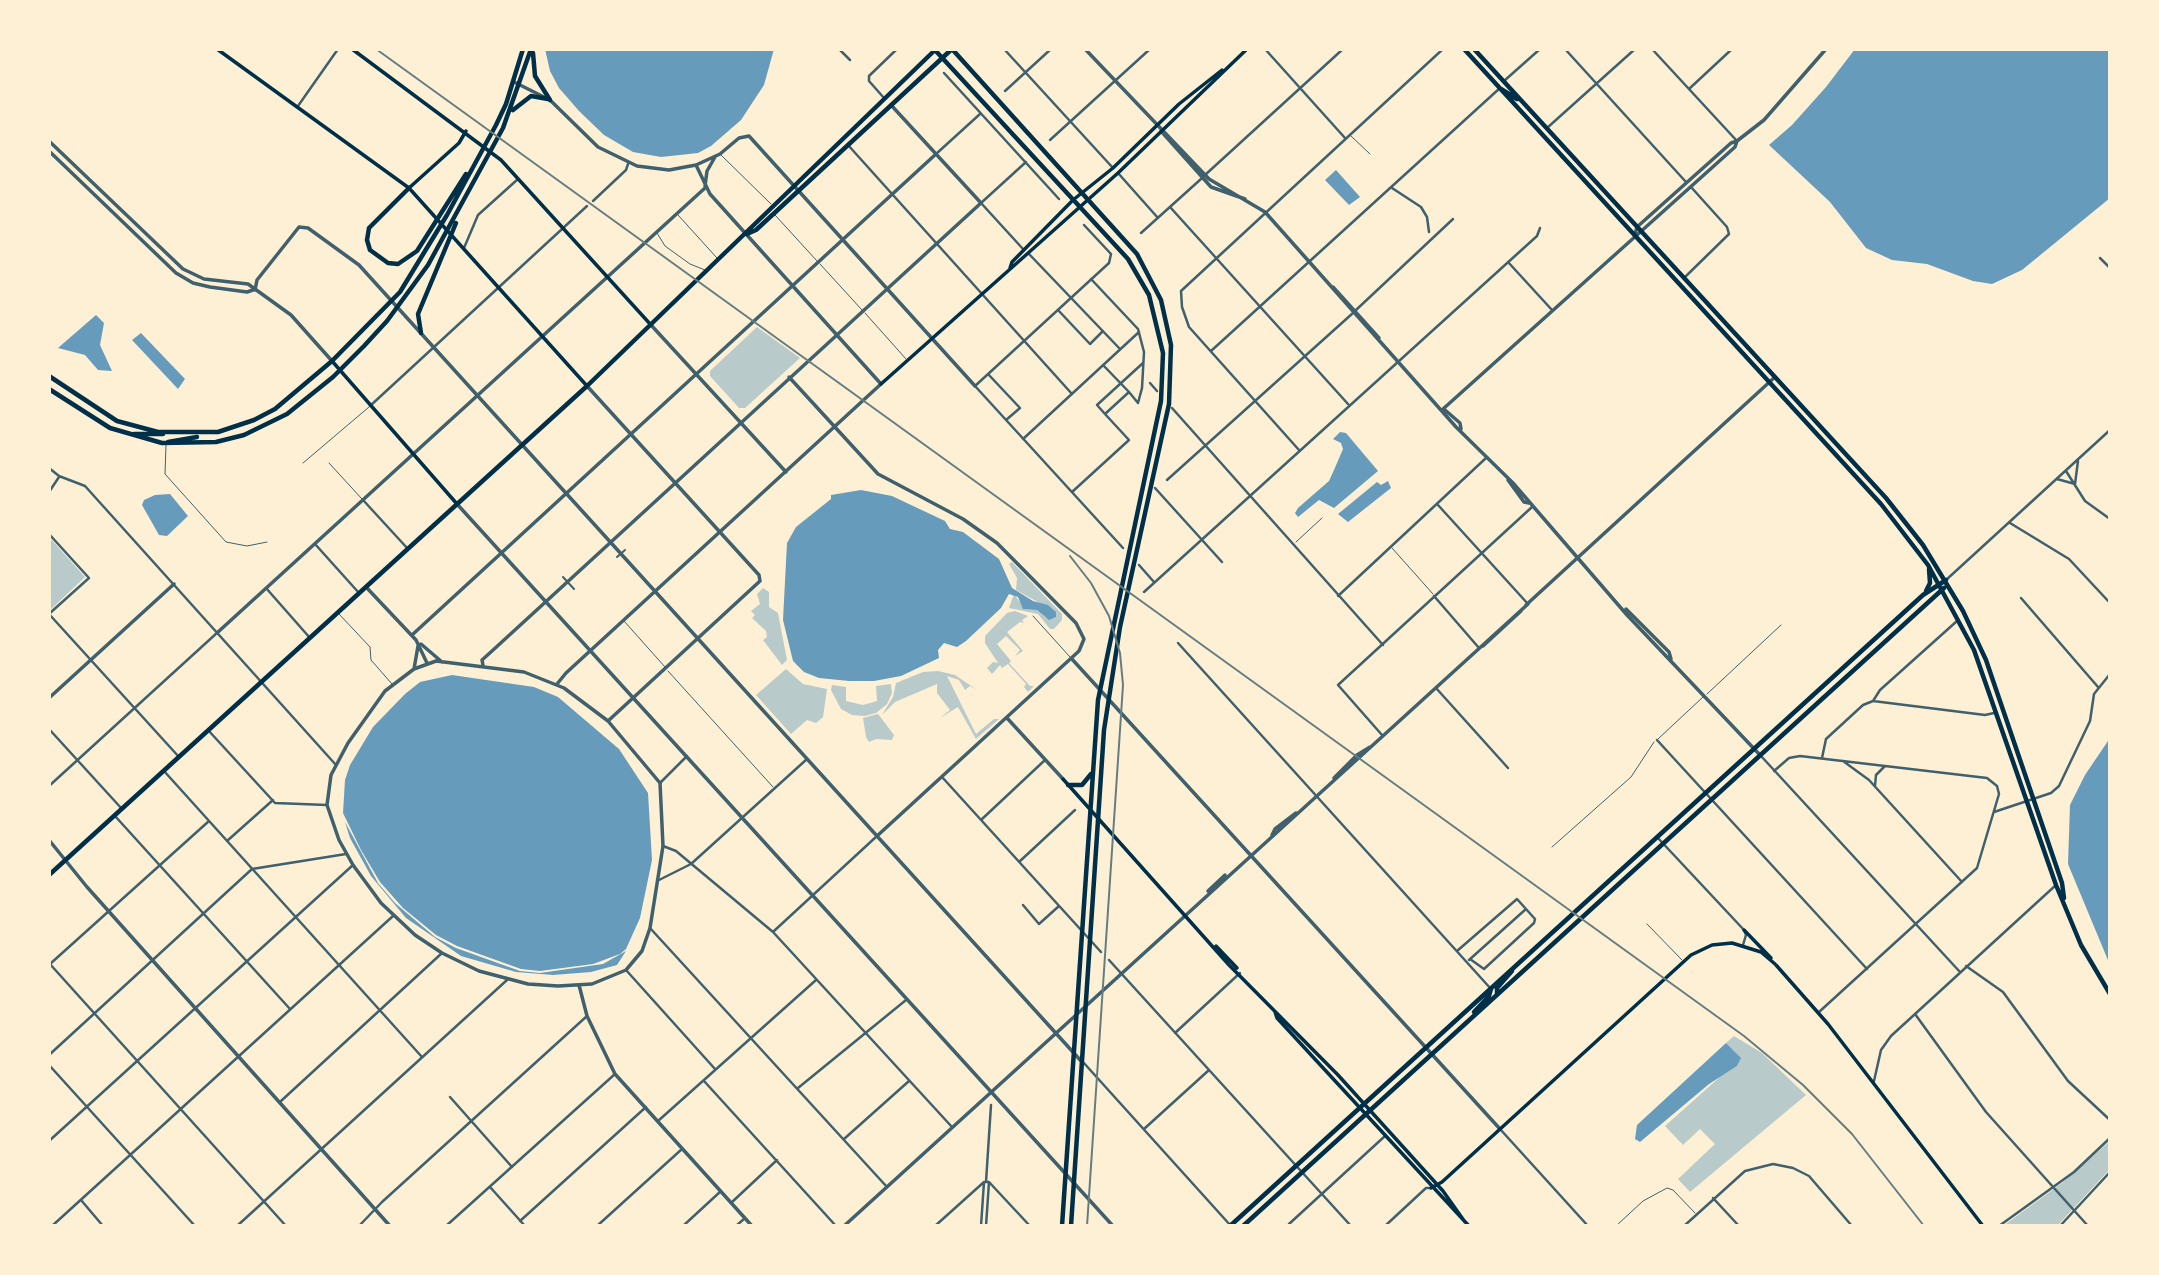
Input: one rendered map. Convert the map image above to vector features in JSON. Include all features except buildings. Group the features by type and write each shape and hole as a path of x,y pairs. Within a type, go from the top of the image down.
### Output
{"main road":[{"path":"217,49 409,188 587,386"},
{"path":"352,49 466,131 501,160 651,325"},
{"path":"166,443 218,432 254,420 275,409 332,361 400,292 506,104 523,49"},
{"path":"49,388 110,428 166,443 204,443 244,435 287,414 340,370 407,295 428,265 509,116 532,49"},
{"path":"532,49 534,76 550,100"},
{"path":"746,234 752,224 886,100 935,49 1119,248 1149,295 1161,338 1161,401 1098,700 1062,1226"},
{"path":"49,875 587,386 746,234 774,214 952,49 1131,247 1151,276 1161,300 1171,345 1169,404 1119,627 1107,709 1071,1226"},
{"path":"881,384 1118,173 1247,49"},
{"path":"1464,49 1843,463 1900,527 1928,565 1960,619 1997,712 2056,885 2064,899"},
{"path":"1474,49 1861,471 1912,530 1946,580 1988,664 2081,945 2110,994"},
{"path":"1481,67 1504,81"},
{"path":"1010,268 1024,249 1073,201 1084,194 1156,125 1217,72 1224,70"},
{"path":"1500,88 1531,111"},
{"path":"509,116 523,99 531,96 550,100"},
{"path":"848,145 864,121"},
{"path":"466,131 459,143 369,228 367,240 370,250 388,263 398,264 417,251 476,160"},
{"path":"1553,146 1559,145 1572,156"},
{"path":"1580,176 1597,183"},
{"path":"421,333 418,314 463,204"},
{"path":"1690,295 1713,309"},
{"path":"332,361 457,503"},
{"path":"49,376 117,421 166,433"},
{"path":"126,433 155,436 166,433 218,432"},
{"path":"1843,463 1861,471"},
{"path":"1923,595 1930,583 1928,565"},
{"path":"1231,1226 1923,595 1939,582 1946,580"},
{"path":"1244,1226 1943,589 1946,580"},
{"path":"1068,785 1082,785 1093,770"},
{"path":"1063,779 1437,1185 1467,1224"},
{"path":"1744,930 1818,1013 1983,1226"},
{"path":"1431,1188 1695,952 1716,944 1743,945 1761,952 1775,964"},
{"path":"1497,995 1497,988 1514,967"},
{"path":"1470,1019 1489,996 1491,989"},
{"path":"1368,1113 1431,1188 1467,1224"}],"street":[{"path":"297,107 338,49"},
{"path":"839,49 850,60"},
{"path":"886,100 869,81 869,76 897,49"},
{"path":"1004,49 1113,168"},
{"path":"1005,92 1051,49"},
{"path":"1085,49 1217,191 1245,199 1265,212 1443,409 1456,427 1487,457 1624,608 1631,611 1704,696 1960,972"},
{"path":"1050,140 1150,49"},
{"path":"1265,49 1345,138"},
{"path":"1141,233 1343,49"},
{"path":"1299,450 1189,327 1182,307 1181,290 1443,49"},
{"path":"1504,81 1540,49"},
{"path":"1565,49 1686,182"},
{"path":"1547,128 1635,49"},
{"path":"1653,49 1737,141"},
{"path":"1689,89 1732,49"},
{"path":"1639,230 1686,182 1731,142 1737,141 1764,120 1826,49"},
{"path":"944,73 1059,199"},
{"path":"514,82 550,100 598,147 628,164 660,170 696,165 718,155 745,135 888,288 1123,548"},
{"path":"1211,351 1500,88"},
{"path":"891,105 1024,249"},
{"path":"412,635 981,113"},
{"path":"49,141 186,272 204,279 248,284 291,315 332,361"},
{"path":"1443,409 1634,234 1735,147 1737,141"},
{"path":"848,145 1072,394"},
{"path":"49,151 178,275 209,287 247,292 255,290"},
{"path":"49,786 705,188 705,177 718,155"},
{"path":"483,665 482,660 1026,162"},
{"path":"593,201 626,170 628,164"},
{"path":"557,684 623,620 881,384 705,188 696,165"},
{"path":"1118,173 1158,218"},
{"path":"464,248 478,215 519,179"},
{"path":"1684,278 1729,234 1727,227 1691,187"},
{"path":"1392,188 1421,207 1427,217 1429,232"},
{"path":"370,406 587,206"},
{"path":"1170,207 1349,405"},
{"path":"1167,480 1453,219"},
{"path":"975,386 1112,258 1084,225"},
{"path":"255,290 257,280 296,229 308,228 359,265 1231,1226"},
{"path":"1143,592 1537,236 1540,228"},
{"path":"1029,254 1120,349"},
{"path":"2100,258 2110,268"},
{"path":"1508,262 1552,310"},
{"path":"1091,279 1139,332 1143,363 1138,403 1103,365"},
{"path":"1058,310 1090,344 1104,331"},
{"path":"651,325 786,472"},
{"path":"1023,439 1139,332"},
{"path":"1072,492 1129,440 1097,405 1143,363"},
{"path":"988,373 1020,408 1006,421"},
{"path":"773,932 1071,658 1083,646 1084,639 1081,631 1010,555 963,519 886,480 789,377"},
{"path":"844,1226 1250,854 1284,827 1296,813 1479,648 1493,639 1577,557 1775,377"},
{"path":"1150,383 1157,391"},
{"path":"587,386 759,575 760,581 608,721"},
{"path":"1105,414 1129,392"},
{"path":"1172,408 1382,645"},
{"path":"1946,580 2110,430"},
{"path":"1338,596 1487,457"},
{"path":"2075,484 2079,458"},
{"path":"49,468 59,476 85,486 335,765"},
{"path":"2066,471 2085,501 2110,519"},
{"path":"49,492 59,476"},
{"path":"2057,479 2075,484"},
{"path":"1155,488 1222,562"},
{"path":"363,500 408,549"},
{"path":"457,503 1113,1226"},
{"path":"1438,505 1528,604"},
{"path":"1383,736 1338,685 1482,553 1530,505"},
{"path":"2010,523 2069,559 2110,603"},
{"path":"49,534 89,578 49,614 179,757"},
{"path":"315,544 359,593"},
{"path":"617,557 625,550"},
{"path":"1139,565 1154,582"},
{"path":"563,577 574,589"},
{"path":"49,698 174,584"},
{"path":"366,587 412,635 427,663"},
{"path":"266,588 310,638"},
{"path":"1434,596 1479,648"},
{"path":"2021,598 2098,687"},
{"path":"1873,701 1880,690 1960,619"},
{"path":"416,641 442,662"},
{"path":"414,669 419,650 416,641"},
{"path":"1178,643 1457,951 1468,960 1484,969 1534,923 1535,919 1514,899 1457,951"},
{"path":"1071,658 1588,1226"},
{"path":"442,662 524,672 557,684 578,696 608,721 660,783 663,846 650,928 642,951 626,970 604,980 579,985 540,985 507,980 467,966 442,953 393,916 353,866 327,805 328,784 335,765 364,719 392,684 427,663 442,662"},
{"path":"1994,812 2051,793 2059,786 2090,721 2098,687 2110,674"},
{"path":"1436,688 1508,768"},
{"path":"1822,758 1826,739 1867,702 1985,715 1997,712"},
{"path":"1007,718 1063,779"},
{"path":"49,729 122,809"},
{"path":"208,730 275,803 327,805"},
{"path":"1657,740 1867,969"},
{"path":"1774,771 1794,756 1822,758 1987,778 1996,784 1999,794 1980,862 1916,925 1818,1013"},
{"path":"660,783 687,757"},
{"path":"657,880 691,864 807,759"},
{"path":"981,820 1045,760"},
{"path":"1843,761 1875,787 1962,882"},
{"path":"1875,787 1876,775 1885,765"},
{"path":"164,771 422,1057"},
{"path":"942,777 1101,952"},
{"path":"227,841 273,800"},
{"path":"1019,862 1075,810"},
{"path":"115,816 290,1009"},
{"path":"209,821 49,964 286,1226"},
{"path":"1657,837 1744,930 1743,945"},
{"path":"49,839 109,911 390,1226"},
{"path":"663,846 676,851 773,932 952,1127"},
{"path":"49,1055 252,869 346,854"},
{"path":"49,1141 353,866"},
{"path":"1873,1085 1881,1050 1915,1014 2056,885"},
{"path":"1023,905 1040,925 1059,906"},
{"path":"1468,960 1526,909"},
{"path":"52,1226 393,916"},
{"path":"650,928 887,1187"},
{"path":"281,1101 442,953"},
{"path":"1109,960 1351,1226"},
{"path":"1468,960 1491,989"},
{"path":"1966,967 1989,980 2008,997 2068,1081 2110,1120"},
{"path":"626,970 716,1070"},
{"path":"1175,1033 1240,973"},
{"path":"237,1226 507,980"},
{"path":"658,1121 816,980"},
{"path":"579,985 587,1016 615,1074 752,1226"},
{"path":"798,1088 906,1000"},
{"path":"1915,1014 1980,1104 2088,1226"},
{"path":"359,1226 587,1016"},
{"path":"49,1065 195,1226"},
{"path":"1143,1130 1209,1070"},
{"path":"446,1226 615,1074"},
{"path":"704,1081 836,1226"},
{"path":"844,1139 909,1081"},
{"path":"450,1097 512,1167"},
{"path":"986,1226 990,1105"},
{"path":"520,1221 646,1107"},
{"path":"1289,1224 1385,1136"},
{"path":"2000,1226 2053,1188 2110,1138"},
{"path":"597,1226 682,1149"},
{"path":"732,1203 777,1160"},
{"path":"1684,1226 1745,1171 1763,1165 1782,1165 1801,1171 1815,1181 1852,1226"},
{"path":"2060,1226 2110,1172"},
{"path":"935,1226 986,1182"},
{"path":"981,1226 986,1182"},
{"path":"986,1182 1030,1226"},
{"path":"490,1187 525,1226"},
{"path":"1385,1226 1426,1188 1431,1188"},
{"path":"683,1226 721,1191"},
{"path":"1713,1198 1739,1226"},
{"path":"81,1200 103,1226"},
{"path":"736,1226 745,1218"}],"lane":[{"path":"1349,134 1370,154"},
{"path":"718,155 772,205"},
{"path":"676,213 719,261"},
{"path":"774,214 907,360"},
{"path":"656,231 665,246 690,264 709,271"},
{"path":"303,463 370,406"},
{"path":"166,443 165,474 226,542 247,547 267,542"},
{"path":"330,463 363,500"},
{"path":"1294,544 1322,518"},
{"path":"1392,547 1434,596"},
{"path":"338,612 370,647 371,660 392,684"},
{"path":"1033,616 1071,658"},
{"path":"623,620 775,789"},
{"path":"1552,847 1630,777 1648,748 1781,625"},
{"path":"1647,924 1683,962"},
{"path":"1616,1226 1643,1201 1667,1188 1673,1190 1696,1214"}],"shaded area":[{"path":"757,327 800,358 745,408 739,408 710,376 710,371"},
{"path":"49,537 85,577 49,611"},
{"path":"1012,562 1062,614 1062,620 1054,629 1050,629 1038,614 1009,608 1014,594 1025,609 1037,610 1046,618 1056,612 1016,590 1017,578 1009,564"},
{"path":"763,588 769,592 769,607 778,613 787,660 782,665 763,640 767,637 766,631 752,618 755,615 751,611 760,604 757,594"},
{"path":"1015,611 1028,616 1022,620 1024,623 1020,622 1007,632 1023,651 1015,656 1020,650 1006,636 997,644 1011,661 1009,663 1030,686 1034,686 1028,692 1024,687 1026,684 1008,664 1002,668 1000,665 992,674 987,668 993,662 998,663 985,643 985,636 1007,613"},
{"path":"786,669 803,684 827,689 823,717 816,723 807,720 791,734 756,695"},
{"path":"938,671 955,675 977,690 970,686 965,690 959,680 947,676 976,734 994,719 999,719 976,739 958,707 940,718 950,710 937,693 937,684 895,702 882,715 893,697 896,683 923,672"},
{"path":"891,684 892,693 887,704 876,713 865,716 852,715 841,709 831,690 832,685 846,687 846,701 863,705 877,701 876,686"},
{"path":"878,714 894,735 892,740 876,739 869,742 866,737 863,718"},
{"path":"1734,1036 1762,1053 1806,1095 1690,1192 1678,1179 1715,1144 1700,1129 1683,1145 1665,1126 1721,1076 1737,1066 1740,1058 1726,1043"},
{"path":"2110,1141 2110,1169 2057,1226 2003,1226 2062,1183"}],"water":[{"path":"545,49 774,49 764,85 741,120 711,146 698,153 661,157 633,152 604,135 559,88 550,71"},
{"path":"1855,49 2110,49 2110,198 2022,270 1992,284 1973,281 1927,264 1892,260 1866,248 1830,202 1769,145 1792,125"},
{"path":"1336,170 1360,197 1349,205 1325,180"},
{"path":"96,315 104,323 100,345 112,371 98,370 85,355 58,348"},
{"path":"141,333 185,379 178,389 132,340"},
{"path":"1340,432 1346,433 1378,471 1334,508 1319,500 1298,517 1295,513 1298,508 1329,481 1343,449 1341,443 1333,439"},
{"path":"1388,481 1391,488 1348,522 1338,514 1377,482 1381,485"},
{"path":"861,490 892,496 945,521 950,529 963,532 999,559 1012,588 1033,601 1048,605 1056,612 1056,617 1049,620 1037,610 1023,609 1018,597 1009,594 1001,608 966,641 957,647 944,643 938,650 939,658 901,676 874,681 849,681 819,678 804,672 793,661 783,620 787,543 796,527 831,499 831,495"},
{"path":"170,494 188,516 167,536 159,535 142,505 144,500 155,495"},
{"path":"452,675 534,687 558,697 619,749 648,793 652,860 640,918 626,949 620,954 593,964 540,971 521,969 457,946 436,935 403,908 380,882 343,813 345,780 350,765 373,727 405,694 420,682"},
{"path":"2110,738 2110,965 2068,864 2070,805 2085,775"},
{"path":"345,822 378,883 395,903 435,937 456,948 520,971 540,973 603,964 626,951 617,965 591,972 553,975 516,972 461,956 406,918 371,876 350,838"},
{"path":"1726,1043 1741,1058 1737,1066 1709,1084 1640,1142 1635,1139 1637,1125"}],"railway":[{"path":"376,49 1744,1036 1803,1085 1852,1134 1924,1226"},
{"path":"1070,556 1091,583 1109,616 1120,653 1123,685 1087,1226"}]}
